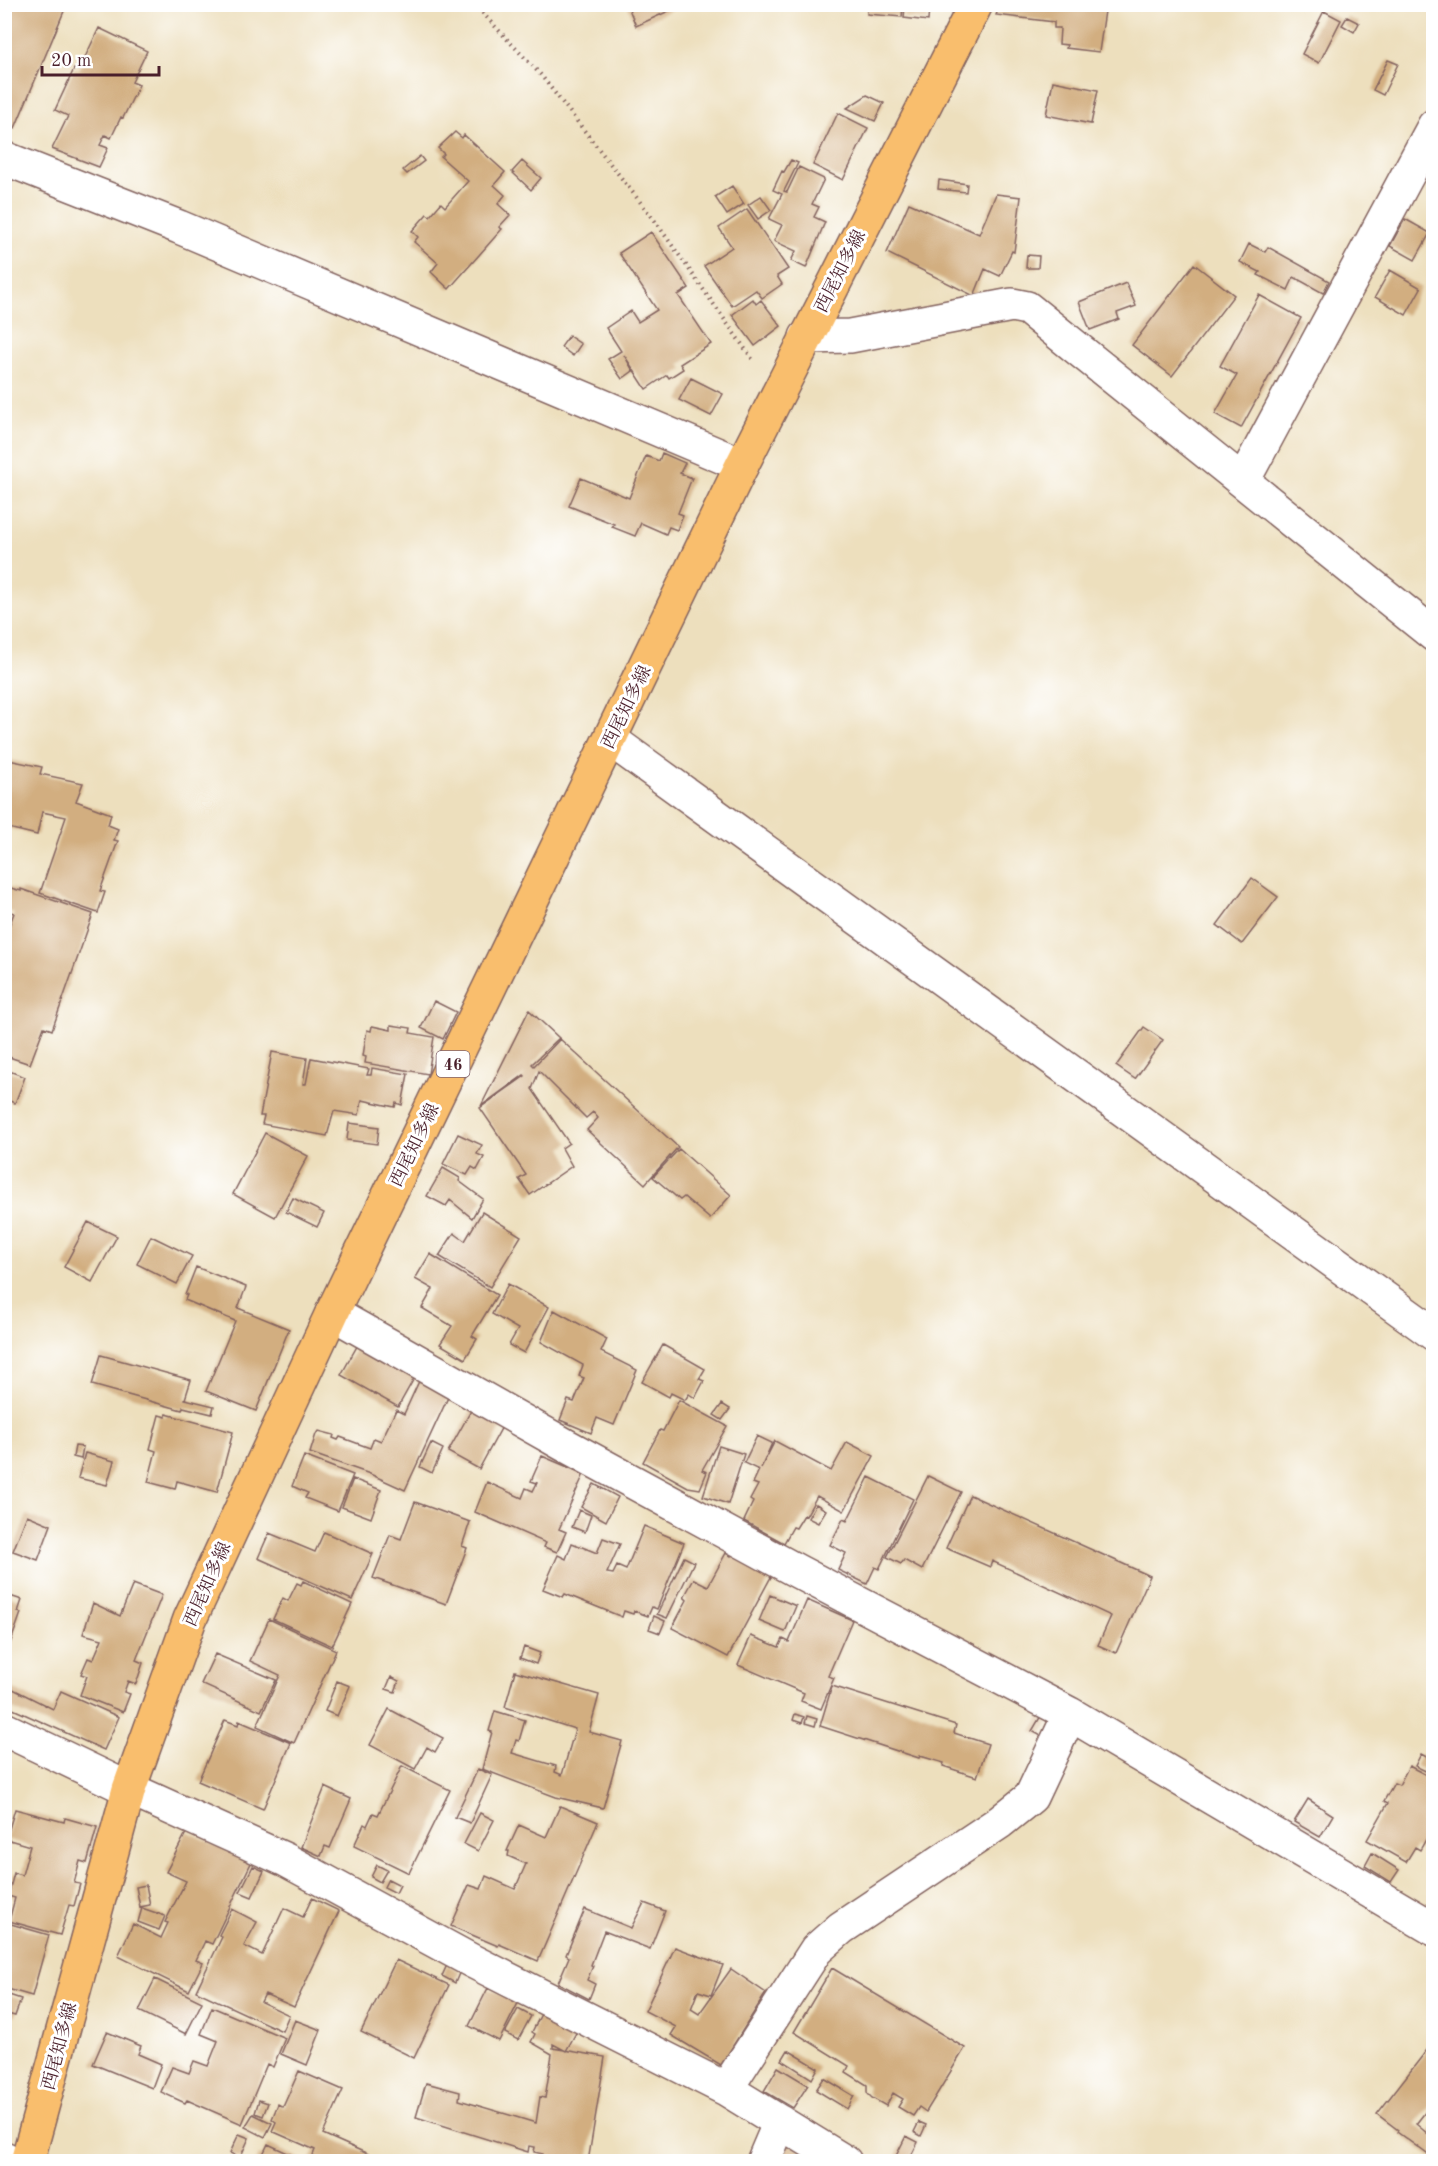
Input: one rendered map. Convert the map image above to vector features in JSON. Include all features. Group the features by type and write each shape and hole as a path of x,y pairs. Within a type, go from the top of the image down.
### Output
{"main road":[{"name":"西尾知多線","path":"27,2162 129,1789 190,1619 332,1313 742,465 976,4"}],"street":[{"path":"1243,482 1434,126"},
{"path":"4,158 179,227 742,465"},
{"path":"806,337 850,336 1012,305 1027,308 1434,635"},
{"path":"611,740 1434,1334"},
{"path":"332,1313 575,1450 1070,1714 1434,1929"},
{"path":"726,2089 816,1950 841,1928 1000,1822 1031,1797 1070,1714"},
{"path":"4,1729 286,1860 472,1961 726,2089 845,2162"},
{"path":"763,2162 780,2122"},
{"path":"4,2158 12,2162"}],"path":[{"path":"474,4 540,74 655,221 761,371 780,389"}],"building":[{"path":"12,4 67,4 15,128 4,124 4,21"},
{"path":"627,4 684,4 636,26"},
{"path":"868,4 903,4 902,17 867,14"},
{"path":"1001,4 1106,4 1099,52 1066,48 1067,45 1059,44 1060,28 1054,28 1054,22 996,15"},
{"path":"905,5 929,8 928,21 904,18"},
{"path":"1324,11 1341,20 1319,63 1302,54"},
{"path":"1347,17 1359,23 1354,32 1342,25"},
{"path":"99,28 147,51 132,82 139,85 123,118 121,117 111,138 105,135 100,145 108,148 99,167 52,149 68,116 55,110 74,69 79,70"},
{"path":"1388,60 1398,64 1383,95 1373,90"},
{"path":"1053,81 1098,90 1091,124 1046,115"},
{"path":"867,95 884,103 875,121 847,108"},
{"path":"838,113 868,128 843,180 813,165"},
{"path":"455,132 462,138 464,135 505,172 494,185 505,195 498,204 510,215 499,227 502,229 449,289 431,272 438,263 414,242 418,237 412,231 427,214 430,216 441,203 445,207 468,181 441,157 444,154 438,148"},
{"path":"420,156 424,161 407,174 403,170"},
{"path":"791,160 798,163 784,191 787,192 799,167 824,179 812,204 819,207 814,217 825,222 806,268 791,261 796,251 774,241 782,225 769,219 782,194 773,190 782,171 784,172"},
{"path":"522,161 541,178 531,190 512,172"},
{"path":"939,180 967,184 966,192 938,189"},
{"path":"732,186 744,204 727,215 715,197"},
{"path":"996,194 1021,197 1014,252 1012,251 1000,276 985,269 974,296 887,253 909,203 979,234"},
{"path":"761,196 771,210 758,219 748,205"},
{"path":"747,209 788,269 777,276 782,284 762,298 756,290 732,306 704,266 732,247 719,228"},
{"path":"1405,219 1430,233 1415,260 1390,246"},
{"path":"651,232 689,288 678,295 711,344 680,364 683,369 669,378 667,375 646,389 624,355 633,371 622,379 608,359 621,351 606,328 631,311 638,322 657,310 619,253"},
{"path":"1249,244 1265,252 1268,247 1329,281 1323,293 1294,277 1288,290 1258,275 1260,272 1240,262"},
{"path":"1027,255 1039,256 1038,268 1026,268"},
{"path":"1194,264 1234,295 1172,376 1132,345"},
{"path":"1390,270 1421,288 1406,315 1375,297"},
{"path":"1126,283 1136,306 1117,313 1119,319 1090,330 1079,302"},
{"path":"1259,295 1301,318 1241,428 1215,414 1237,375 1220,366"},
{"path":"753,299 756,304 761,300 781,326 755,346 732,315"},
{"path":"569,336 581,344 573,356 561,347"},
{"path":"691,378 723,394 711,416 679,400"},
{"path":"662,453 685,463 680,473 692,478 678,513 683,515 677,530 669,527 666,534 641,523 635,536 612,527 614,524 569,506 581,478 629,498 646,456 659,461"},
{"path":"4,759 42,767 40,774 83,783 76,801 111,814 108,825 118,829 114,840 118,841 100,891 105,892 98,913 40,893 66,817 42,812 37,835 4,827"},
{"path":"1252,878 1278,897 1242,944 1217,925"},
{"path":"4,886 21,891 21,889 93,914 52,1030 44,1027 30,1064 9,1057 7,1062 4,1061 4,939 14,913 4,910"},
{"path":"434,1001 456,1012 443,1039 421,1028"},
{"path":"529,1010 559,1038 532,1064 534,1066 560,1039 678,1147 645,1184 587,1130 598,1118 593,1112 586,1118 539,1071 532,1089 569,1143 562,1148 572,1166 530,1195 519,1179 526,1175 480,1108 525,1076 481,1106"},
{"path":"391,1025 411,1028 410,1033 434,1037 428,1074 365,1063 366,1057 363,1056 367,1030 371,1031 372,1026 391,1030"},
{"path":"1144,1027 1163,1040 1135,1079 1116,1066"},
{"path":"272,1052 307,1058 303,1084 306,1084 311,1058 369,1069 367,1075 371,1075 372,1068 408,1074 402,1105 396,1103 395,1107 362,1100 359,1115 334,1111 327,1136 262,1124 264,1116 260,1116"},
{"path":"4,1069 25,1077 15,1103 4,1099"},
{"path":"349,1123 379,1127 377,1144 347,1140"},
{"path":"265,1133 308,1156 275,1217 233,1194"},
{"path":"458,1134 482,1145 477,1154 484,1157 477,1170 472,1167 467,1175 443,1164"},
{"path":"679,1149 731,1195 710,1219 684,1197 680,1200 653,1177"},
{"path":"443,1168 460,1178 459,1181 483,1199 472,1218 450,1200 446,1206 427,1196"},
{"path":"293,1198 324,1213 317,1227 286,1212"},
{"path":"482,1212 521,1236 490,1287 439,1256 454,1233 465,1241"},
{"path":"88,1222 117,1236 92,1282 64,1267"},
{"path":"151,1236 192,1256 177,1284 137,1264"},
{"path":"430,1254 497,1295 472,1336 477,1339 465,1359 440,1344 452,1326 422,1308 433,1289 415,1279"},
{"path":"196,1267 246,1287 238,1308 289,1329 256,1411 206,1391 235,1321 185,1300"},
{"path":"508,1284 549,1307 524,1353 509,1345 518,1329 492,1314"},
{"path":"554,1310 607,1339 601,1352 637,1370 614,1425 597,1418 591,1433 560,1420 568,1400 574,1402 584,1378 579,1376 583,1365 541,1342"},
{"path":"360,1341 417,1373 398,1407 341,1375"},
{"path":"663,1345 705,1369 699,1379 704,1381 695,1398 689,1394 685,1400 671,1393 669,1397 642,1382"},
{"path":"101,1355 191,1380 185,1399 214,1406 212,1414 183,1407 182,1410 92,1385"},
{"path":"420,1379 450,1393 405,1490 370,1474 310,1453 319,1431 334,1435 333,1438 338,1440 340,1437 370,1448 374,1438 381,1441 396,1410 404,1414"},
{"path":"679,1400 727,1426 702,1470 707,1472 700,1489 688,1487 643,1462"},
{"path":"722,1404 730,1409 722,1420 714,1415"},
{"path":"473,1407 504,1423 479,1469 448,1452"},
{"path":"166,1414 233,1432 217,1492 177,1481 175,1489 148,1482 156,1451 150,1449 159,1415 166,1417"},
{"path":"757,1436 772,1443 761,1468 775,1441 831,1471 847,1442 874,1456 844,1511 817,1496 806,1516 804,1515 796,1528 793,1527 784,1543 744,1521 753,1502 750,1500 758,1485 753,1483 759,1470 744,1463"},
{"path":"431,1443 443,1449 432,1473 420,1467"},
{"path":"75,1446 83,1447 81,1459 73,1457"},
{"path":"719,1446 744,1454 728,1504 703,1496"},
{"path":"85,1453 114,1461 107,1485 78,1478"},
{"path":"304,1456 353,1475 338,1511 305,1498 308,1493 292,1486"},
{"path":"542,1456 584,1474 559,1529 566,1532 557,1552 544,1547 546,1543 475,1512 487,1482 522,1498 526,1488 533,1491 537,1483 531,1481"},
{"path":"928,1476 961,1492 922,1570 904,1560 901,1564 887,1557"},
{"path":"869,1477 913,1499 879,1569 875,1567 867,1584 838,1570 846,1553 830,1545 843,1519 847,1521"},
{"path":"353,1479 381,1490 371,1518 342,1507"},
{"path":"594,1484 618,1497 606,1521 581,1507"},
{"path":"970,1495 1150,1576 1116,1653 1098,1645 1111,1616 992,1561 990,1567 946,1548"},
{"path":"415,1502 470,1522 462,1546 467,1548 446,1604 373,1578 390,1535 401,1539"},
{"path":"816,1504 826,1510 818,1523 808,1518"},
{"path":"579,1510 591,1515 585,1532 572,1527"},
{"path":"27,1515 51,1525 38,1560 13,1551"},
{"path":"644,1526 684,1543 657,1609 652,1607 648,1616 634,1611 633,1614 624,1611 622,1617 565,1594 563,1597 543,1589 558,1555 566,1559 572,1543 597,1553 603,1538 620,1544 607,1573 613,1574 617,1566 626,1570"},
{"path":"324,1532 373,1554 352,1600 258,1558 269,1533 315,1552"},
{"path":"726,1553 731,1556 733,1554 772,1575 728,1657 672,1628 687,1600 684,1597 694,1579 708,1586"},
{"path":"684,1557 694,1562 667,1618 657,1614"},
{"path":"303,1581 352,1604 332,1646 273,1619 283,1598 288,1601 297,1583 301,1585"},
{"path":"133,1584 162,1595 136,1660 143,1663 136,1684 128,1681 124,1692 130,1694 123,1712 80,1695 87,1676 81,1674 88,1658 93,1660 102,1639 83,1634 93,1603 120,1616"},
{"path":"4,1594 22,1600 18,1612 21,1613 5,1658"},
{"path":"770,1595 796,1606 785,1632 759,1621"},
{"path":"807,1600 852,1620 828,1676 834,1678 821,1709 801,1701 804,1693 738,1665 751,1636 779,1647 783,1639 789,1642"},
{"path":"654,1616 665,1621 660,1633 649,1629"},
{"path":"269,1619 336,1650 294,1743 257,1726 280,1675 250,1661"},
{"path":"524,1647 540,1653 536,1664 520,1658"},
{"path":"215,1654 276,1680 261,1711 201,1684"},
{"path":"515,1671 599,1695 589,1732 622,1741 603,1808 556,1797 482,1769 495,1711 525,1720 519,1741 516,1740 512,1753 556,1766 555,1772 562,1775 575,1729 505,1707"},
{"path":"391,1677 399,1681 395,1692 386,1689"},
{"path":"337,1681 350,1686 337,1716 325,1711"},
{"path":"832,1686 956,1725 954,1733 988,1744 977,1777 943,1766 944,1763 920,1756 919,1758 820,1726"},
{"path":"9,1687 53,1709 61,1691 119,1717 104,1750 4,1705 4,1698"},
{"path":"389,1709 443,1738 435,1752 427,1747 415,1769 370,1745"},
{"path":"795,1714 804,1717 802,1723 793,1720"},
{"path":"1042,1714 1050,1719 1041,1736 1032,1731"},
{"path":"807,1716 817,1719 815,1726 805,1723"},
{"path":"225,1720 238,1725 239,1721 291,1743 263,1809 198,1781"},
{"path":"1421,1754 1434,1761 1434,1775 1415,1766"},
{"path":"402,1766 450,1790 409,1873 354,1846 364,1824 367,1826 373,1813 378,1815"},
{"path":"1409,1766 1434,1779 1434,1825 1420,1850 1415,1847 1406,1862 1367,1840 1388,1803 1384,1801 1394,1783 1399,1785"},
{"path":"478,1769 492,1775 470,1823 455,1817"},
{"path":"325,1787 351,1799 330,1848 325,1846 321,1856 301,1847"},
{"path":"1308,1799 1333,1815 1320,1837 1294,1822"},
{"path":"560,1806 598,1822 538,1961 451,1926 469,1885 481,1889 486,1876 515,1889 526,1864 508,1856 509,1851 507,1851 519,1825 546,1837"},
{"path":"15,1809 64,1822 65,1818 97,1827 87,1863 80,1861 74,1883 80,1884 74,1906 69,1905 60,1935 9,1921 15,1898 8,1896 14,1873 22,1875 30,1846 6,1839"},
{"path":"480,1813 494,1820 478,1851 464,1844"},
{"path":"187,1831 251,1863 212,1944 205,1941 196,1960 203,1963 189,1991 118,1956 133,1924 161,1938 168,1923 165,1922 186,1881 166,1872"},
{"path":"1372,1853 1399,1870 1391,1882 1365,1866"},
{"path":"377,1865 387,1870 380,1882 371,1877"},
{"path":"253,1866 264,1871 252,1897 240,1892"},
{"path":"388,1879 400,1885 396,1893 384,1887"},
{"path":"146,1885 150,1905 140,1907 136,1887"},
{"path":"312,1898 339,1911 294,2007 265,1994 261,2002 289,2015 282,2031 196,1991 222,1937 219,1935 232,1909 257,1922 244,1946 262,1955 284,1908 303,1917"},
{"path":"644,1903 665,1911 650,1949 604,1931 587,1980 595,1984 589,1999 558,1983 569,1957 566,1955 585,1909 631,1928"},
{"path":"142,1908 165,1916 159,1930 138,1922"},
{"path":"4,1922 49,1935 32,1996 4,1988"},
{"path":"675,1947 723,1965 711,1995 698,1991 691,2009 699,2014 731,1969 766,1993 721,2065 671,2035 676,2027 645,2011"},
{"path":"396,1960 449,1985 414,2058 361,2032"},
{"path":"447,1965 460,1971 455,1983 442,1976"},
{"path":"832,1968 965,2048 926,2112 919,2107 913,2116 898,2107 903,2099 893,2093 886,2106 872,2098 867,2093 867,2085 846,2072 849,2066 794,2032"},
{"path":"155,1979 202,2002 186,2034 139,2011"},
{"path":"488,1988 518,2003 499,2041 469,2026"},
{"path":"9,1995 21,1999 15,2016 4,2013"},
{"path":"212,2007 285,2038 273,2067 267,2064 242,2124 187,2100 185,2103 161,2092 172,2067 189,2073 194,2061 208,2066 218,2041 201,2034"},
{"path":"518,2009 531,2016 518,2040 505,2033"},
{"path":"542,2012 577,2031 566,2050 605,2057 588,2162 556,2162 543,2159 543,2154 534,2152 535,2147 529,2146 528,2152 416,2117 426,2083 460,2092 459,2100 536,2123 540,2097 545,2098 552,2054 531,2042 535,2034 532,2032"},
{"path":"295,2020 321,2030 307,2065 281,2054"},
{"path":"107,2032 141,2046 138,2054 161,2064 152,2088 93,2064"},
{"path":"1434,2041 1434,2101 1416,2124 1428,2134 1434,2127 1434,2159 1377,2114"},
{"path":"788,2050 818,2068 812,2079 782,2060"},
{"path":"778,2067 808,2085 793,2108 764,2091"},
{"path":"299,2071 343,2090 323,2134 368,2154 365,2162 315,2162 311,2160 315,2150 272,2131 276,2122 272,2119 278,2104 283,2107"},
{"path":"824,2078 854,2096 847,2109 816,2090"},
{"path":"259,2100 268,2103 263,2116 255,2113"},
{"path":"253,2114 272,2123 265,2137 245,2127"},
{"path":"919,2122 926,2125 921,2136 914,2132"},
{"path":"239,2134 249,2138 240,2158 230,2153"},
{"path":"906,2136 918,2142 908,2162 893,2162"},
{"path":"784,2140 825,2162 774,2162"},
{"path":"268,2144 307,2162 256,2162"}]}
